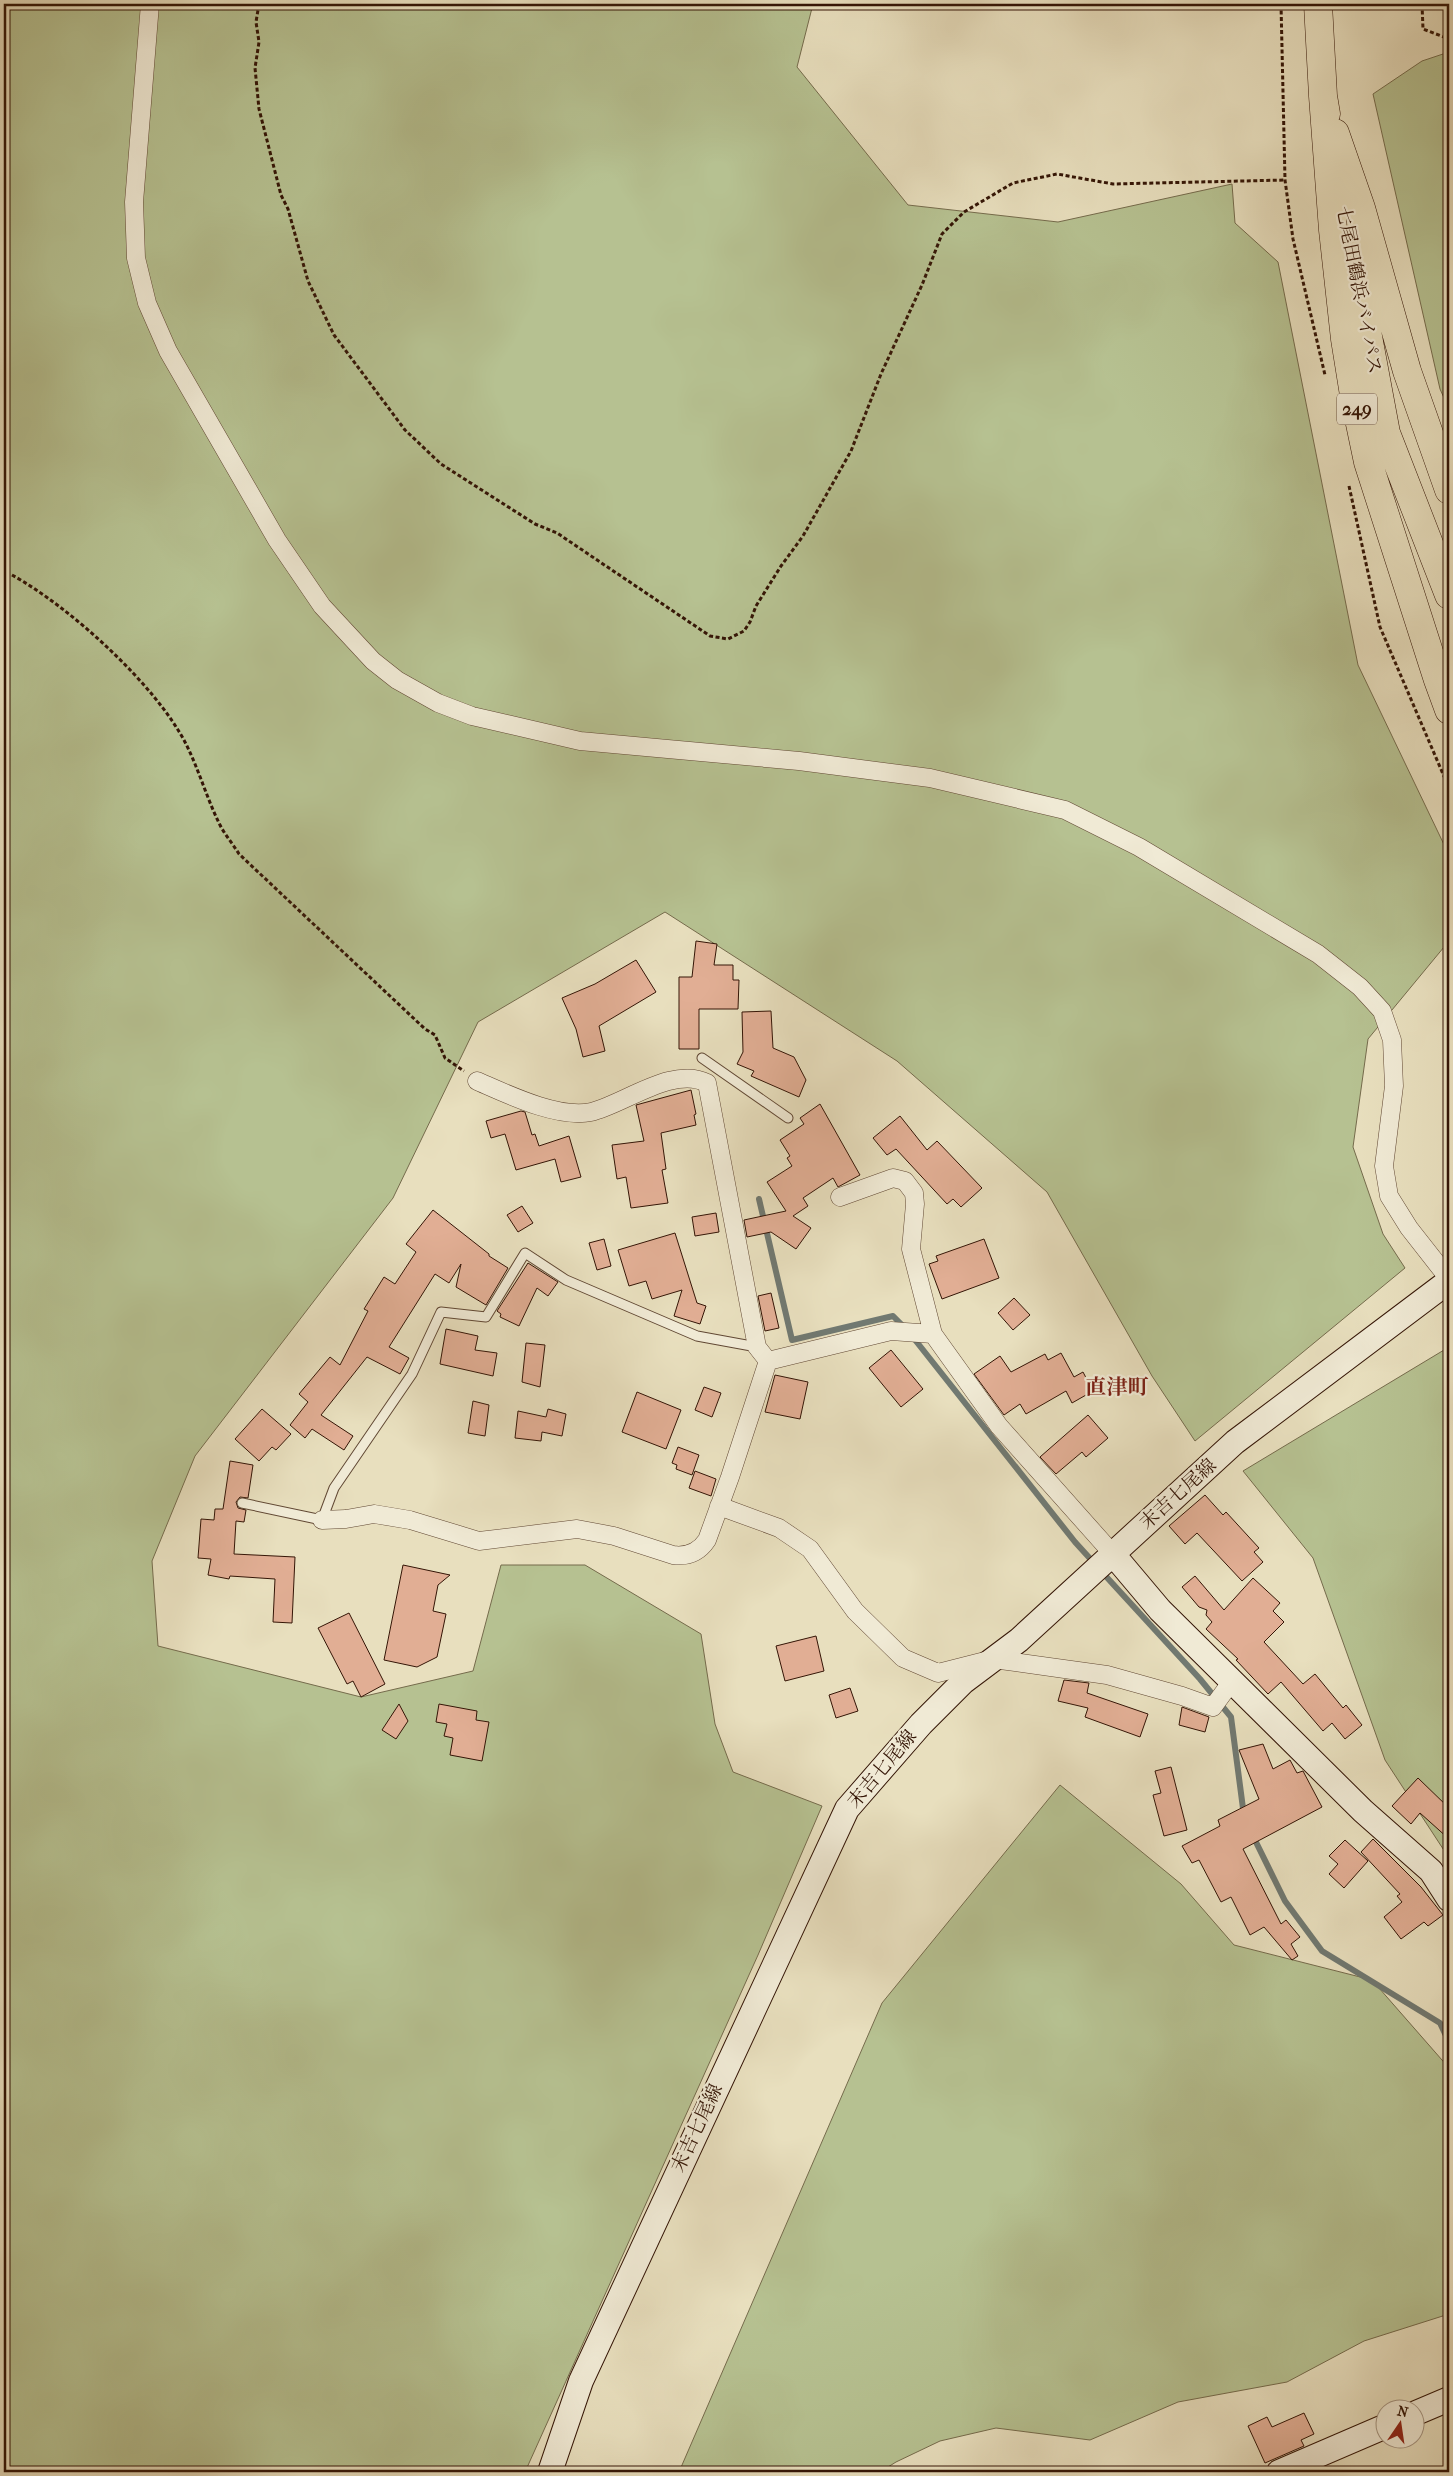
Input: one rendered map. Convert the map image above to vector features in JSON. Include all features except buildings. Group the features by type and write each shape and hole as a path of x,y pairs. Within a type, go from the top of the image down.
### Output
{"highway":[{"name":"七尾田鶴浜バイパス","path":"1318,4 1323,96 1386,433 1449,595"},
{"name":"249","path":"1323,96 1361,208 1407,371 1449,490"},
{"name":"249","path":"1323,96 1333,230 1344,339 1354,395 1371,470 1449,710"}],"main road":[{"name":"末吉七尾線","path":"550,2472 581,2381 847,1810 921,1724 963,1682 1019,1640 1235,1442 1449,1280"},
{"path":"1112,1553 1160,1610 1363,1811 1431,1871 1449,1899"},
{"path":"1426,2409 1449,2399"},
{"path":"1278,2472 1376,2430"}],"street":[{"path":"150,4 134,202 136,258 147,303 168,351 277,540 322,606 373,660 397,680 438,703 472,716 580,741 799,761 930,778 1065,810 1139,847 1318,954 1360,987 1382,1012 1392,1040 1394,1086 1384,1166 1389,1196 1409,1228 1449,1280"},
{"path":"477,1080 520,1099 566,1112 591,1112 649,1087 695,1077 707,1083 757,1347 768,1362"},
{"path":"840,1197 893,1178 905,1181 914,1193 915,1204 911,1249 933,1334 999,1426 1112,1553"},
{"path":"768,1362 891,1331 933,1334"},
{"path":"322,1520 346,1520 374,1514 410,1520 478,1541 577,1530 614,1536 673,1556 692,1554 703,1546 720,1506 768,1362"},
{"path":"720,1506 779,1528 810,1549 855,1612 903,1658 938,1674 993,1659 1107,1675 1182,1696 1212,1707 1232,1681"}],"lane":[{"path":"707,1083 702,1058 788,1118"},
{"path":"242,1503 322,1520 334,1488 412,1374 442,1312 486,1317 525,1253 566,1280 697,1336 757,1347"}],"path":[{"path":"259,4 256,22 259,42 255,68 259,109 308,281 334,335 405,430 441,464 535,524 556,533 710,636 728,639 744,631 756,606 780,566 803,536 851,451 880,374 922,285 942,234 964,212 1013,183 1058,174 1113,184 1285,180"},
{"path":"1422,4 1423,29 1444,38 1449,36"},
{"path":"12,575 31,586 79,622 150,690 186,743 221,826 239,854 425,1029 435,1035 445,1058 477,1080"}],"green space":[{"path":"4,4 813,4 797,67 908,205 1058,222 1232,184 1235,223 1278,262 1358,665 1449,855 1449,941 1368,1039 1353,1147 1383,1234 1405,1268 1195,1441 1152,1376 1047,1192 897,1061 665,912 478,1022 393,1198 195,1456 152,1561 158,1646 361,1697 473,1671 501,1565 585,1565 701,1634 715,1724 733,1772 822,1806 758,1955 525,2472 4,2472"},
{"path":"1449,52 1449,409 1440,389 1373,94 1422,61"},
{"path":"1449,1347 1449,1858 1385,1760 1313,1558 1243,1471"},
{"path":"1060,1785 1181,1884 1234,1945 1372,1980 1449,2068 1449,2314 1364,2341 1287,2382 1178,2402 1090,2440 996,2428 940,2441 896,2462 880,2472 679,2472 882,2003"}],"waterway":[{"path":"759,1199 792,1340 893,1316 905,1328"},
{"path":"912,1336 1075,1542 1095,1564"},
{"path":"1101,1571 1200,1679 1231,1717 1244,1816"},
{"path":"1253,1836 1285,1901 1322,1951 1440,2023 1449,2042"}],"district":[{"name":"直津町","path":"1117,1387"}]}
